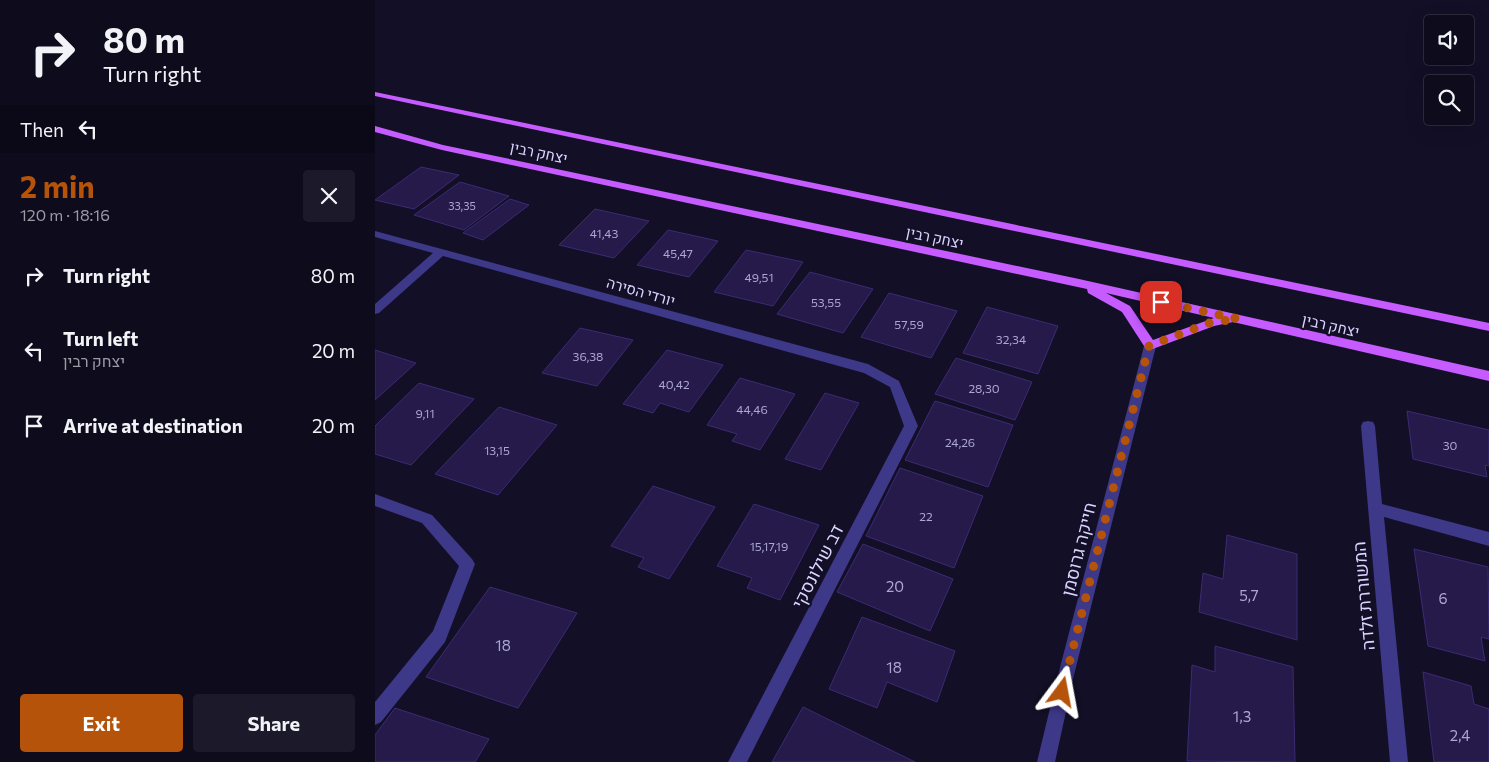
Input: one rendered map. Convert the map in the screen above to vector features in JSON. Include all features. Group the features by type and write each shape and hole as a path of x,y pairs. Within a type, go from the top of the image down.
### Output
{"main road":[{"name":"יצחק רבין","path":"375,94 1489,327"},
{"name":"יצחק רבין","path":"375,129 451,149 1079,283 1489,376"},
{"path":"1079,283 1126,309 1149,346 1212,322 1238,319"}],"street":[{"name":"יורדי הסירה","path":"375,234 868,370 895,384"},
{"path":"375,310 443,252"},
{"name":"חייקה גרוסמן","path":"1046,762 1149,346"},
{"name":"דב שילונסקי","path":"737,762 911,426 895,384"},
{"name":"המשוררת זלדה","path":"1368,426 1399,762"},
{"path":"375,500 427,519 467,564 439,636 375,716"},
{"path":"1375,508 1489,539"}],"building":[{"path":"421,167 459,175 414,209 375,200"},
{"path":"460,182 509,196 464,230 414,215"},
{"path":"510,199 529,205 483,240 463,233"},
{"path":"595,209 649,221 614,258 559,245"},
{"path":"668,230 718,241 689,277 637,265"},
{"path":"746,250 803,262 773,306 714,292"},
{"path":"810,272 873,289 843,333 777,314"},
{"path":"889,293 957,311 931,358 861,337"},
{"path":"987,307 1058,326 1038,374 963,353"},
{"path":"580,328 633,340 597,386 542,373"},
{"path":"375,350 416,363 375,400"},
{"path":"667,350 723,365 689,412 660,403 653,413 623,404"},
{"path":"956,358 1032,382 1015,420 935,394"},
{"path":"740,378 795,394 760,450 732,441 737,434 707,425"},
{"path":"419,383 474,399 411,465 375,454 375,426"},
{"path":"825,393 859,403 821,470 785,459"},
{"path":"935,401 1013,425 988,487 905,460"},
{"path":"499,407 557,425 498,495 435,474"},
{"path":"1407,411 1489,430 1489,466 1485,465 1487,477 1413,459"},
{"path":"900,468 983,496 954,568 866,536"},
{"path":"653,486 715,507 669,579 638,567 644,558 611,546"},
{"path":"754,504 819,525 780,600 747,588 752,578 717,566"},
{"path":"1227,535 1297,554 1297,640 1199,612 1203,573 1223,579"},
{"path":"863,544 953,579 930,631 837,592"},
{"path":"1414,549 1488,567 1489,639 1481,637 1485,661 1428,646"},
{"path":"490,587 577,613 518,708 426,677"},
{"path":"862,617 955,651 937,702 887,682 877,708 829,689"},
{"path":"1215,646 1293,667 1295,762 1187,761 1192,665 1215,672"},
{"path":"1423,672 1471,686 1474,704 1489,709 1489,762 1434,762"},
{"path":"803,707 915,762 772,762"},
{"path":"395,708 489,739 475,762 375,762 375,735"}],"route":[{"path":"1062,692 1149,346 1212,322 1238,319 1161,302"}]}
